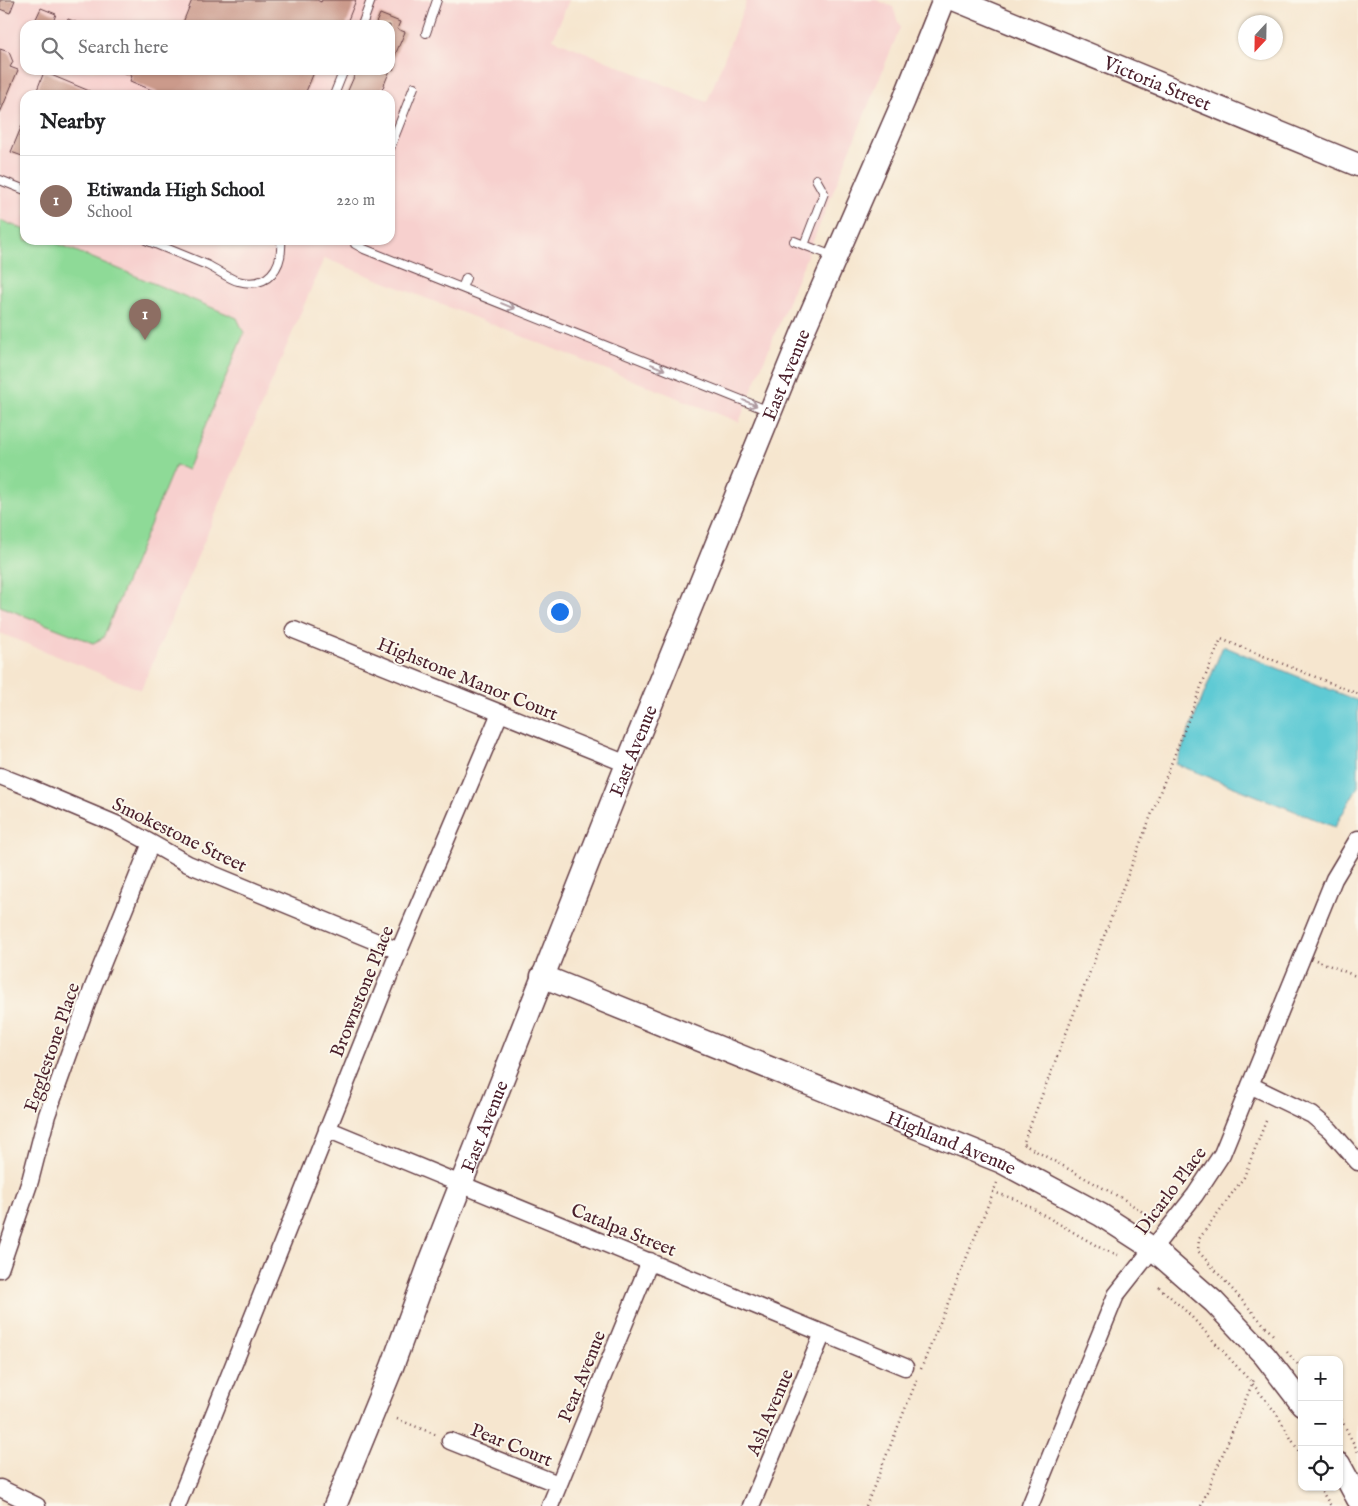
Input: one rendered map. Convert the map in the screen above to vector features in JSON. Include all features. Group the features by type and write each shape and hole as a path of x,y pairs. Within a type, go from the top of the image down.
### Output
{"main road":[{"name":"East Avenue","path":"335,1506 392,1367 431,1260 627,764 771,412 835,258 904,100 944,0"},
{"name":"Victoria Street","path":"956,0 1358,165"},
{"name":"Highland Avenue","path":"542,976 1002,1162 1101,1215 1152,1248 1214,1302 1265,1356 1300,1401"},
{"path":"1343,1471 1358,1499"}],"street":[{"name":"Highstone Manor Court","path":"294,630 627,764"},
{"name":"Brownstone Place","path":"177,1506 398,951 500,712"},
{"name":"Smokestone Street","path":"0,776 116,824 152,842 188,864 398,951"},
{"name":"Dicarlo Place","path":"1030,1506 1116,1295 1195,1194 1222,1154 1334,879 1358,839"},
{"name":"Egglestone Place","path":"0,1269 30,1181 47,1115 92,987 152,842"},
{"path":"1250,1085 1312,1116 1330,1130 1358,1162"},
{"name":"Catalpa Street","path":"327,1129 905,1367"},
{"name":"Pear Avenue","path":"550,1506 650,1261"},
{"name":"Ash Avenue","path":"751,1506 823,1333"},
{"name":"Pear Court","path":"450,1441 558,1484"},
{"path":"0,1488 37,1506"}],"lane":[{"path":"364,20 372,0"},
{"path":"426,33 438,0"},
{"path":"336,90 342,75"},
{"path":"395,136 414,88"},
{"path":"804,245 824,193 816,179"},
{"path":"0,180 20,188"},
{"path":"794,241 835,258"},
{"path":"158,245 219,270 236,281 258,282 275,272 282,252 281,245"},
{"path":"357,245 771,412"},
{"path":"462,288 466,278"}],"path":[{"path":"1150,1217 1125,1200 1023,1144 1203,682 1221,639 1358,694"},
{"path":"1303,955 1358,977"},
{"path":"1266,1121 1244,1177 1199,1239 1198,1251 1279,1342"},
{"path":"866,1506 997,1183"},
{"path":"993,1192 1018,1200 1104,1250 1118,1255"},
{"path":"1159,1287 1188,1313 1252,1383 1276,1413 1298,1450"},
{"path":"1285,1348 1298,1364"},
{"path":"1201,1506 1255,1377"},
{"path":"397,1419 450,1441"},
{"path":"1343,1423 1358,1452"},
{"path":"1321,1491 1330,1506"}],"shaded area":[{"path":"0,0 569,0 553,39 707,102 747,0 876,0 893,7 900,28 739,422 324,258 141,690 0,633"}],"green space":[{"path":"0,220 20,228 20,245 61,245 237,318 244,333 187,470 175,465 103,638 93,643 0,606"}],"water":[{"path":"1223,646 1358,701 1358,786 1335,827 1176,764"}],"building":[{"path":"0,0 15,0 10,13 0,9"},
{"path":"192,0 317,0 321,2 322,0 356,0 348,20 184,20"},
{"path":"41,8 56,14 54,20 35,20"},
{"path":"380,14 395,20 377,20"},
{"path":"395,20 400,22 397,29 405,32 395,55"},
{"path":"0,49 9,52 13,62 10,67 18,70 0,113"},
{"path":"43,75 51,75 87,90 37,90"},
{"path":"130,75 313,75 307,90 152,90 130,81 132,76"},
{"path":"355,75 388,75 382,90 348,90"},
{"path":"20,130 20,155 11,152"}],"place":[{"name":"Etiwanda High School","path":"145,340"}]}
